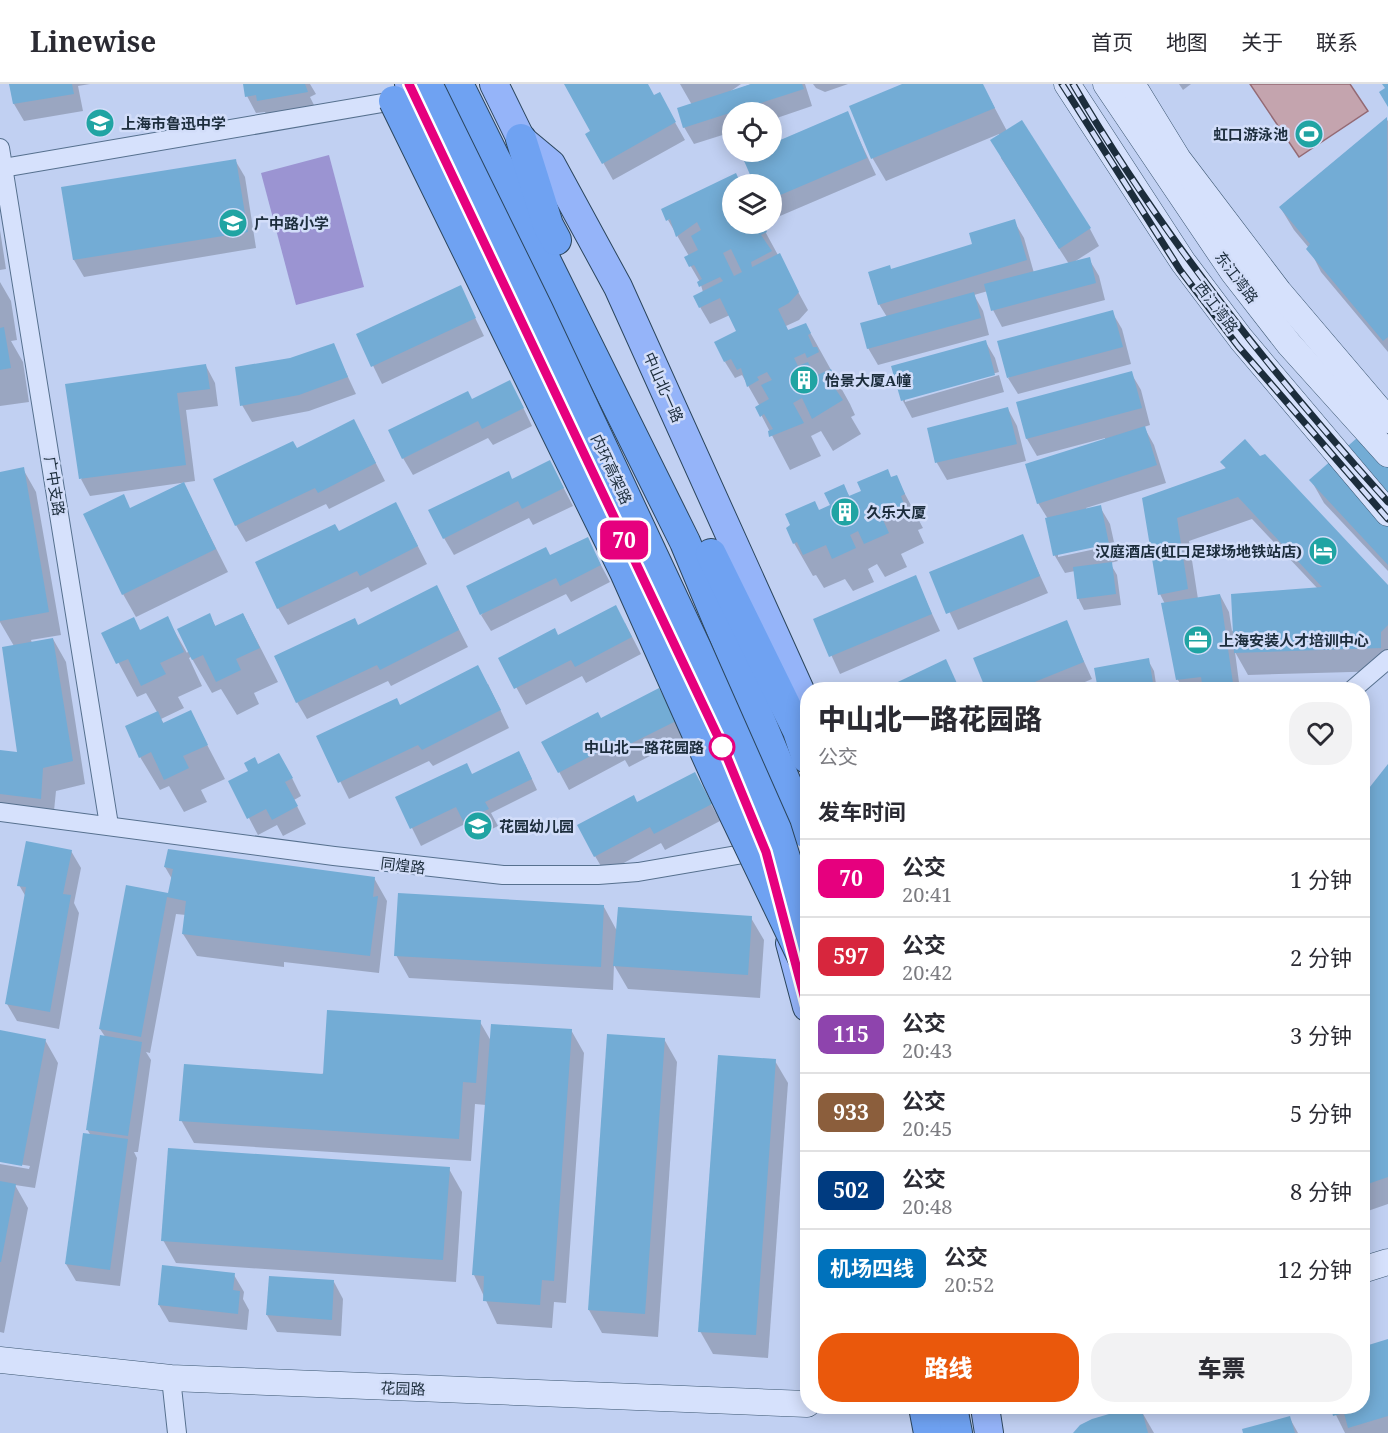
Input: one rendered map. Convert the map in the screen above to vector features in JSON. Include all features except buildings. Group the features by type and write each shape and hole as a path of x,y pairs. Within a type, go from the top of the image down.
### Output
{"highway":[{"name":"内环高架路","path":"428,84 538,310 700,659 776,829 800,906"},
{"path":"458,84 685,542 800,816"},
{"path":"397,90 625,572 717,778 800,951"},
{"path":"521,139 548,225 800,737"},
{"path":"925,1414 929,1433"},
{"path":"953,1414 957,1433"}],"main road":[{"name":"中山北一路","path":"494,84 521,139 551,164 618,287 800,690"},
{"name":"西江湾路","path":"1067,84 1183,262 1241,339 1388,513"},
{"name":"东江湾路","path":"1106,84 1233,272 1288,344 1388,454"},
{"name":"东江湾路","path":"1132,84 1179,159 1279,292 1388,420"},
{"path":"397,90 722,745 766,852 800,981"},
{"path":"1370,1268 1388,1262"},
{"name":"花园路","path":"0,1360 171,1378 800,1404"},
{"path":"912,1414 914,1433"},
{"path":"986,1414 989,1433"}],"street":[{"path":"3,168 397,90"},
{"name":"广中支路","path":"0,148 109,825"},
{"path":"1361,682 1388,659"},
{"name":"同煌路","path":"0,812 345,858 503,875 588,876 638,872 800,845"},
{"path":"171,1378 177,1433"}],"shaded area":[{"name":"虹口游泳池","path":"1250,84 1350,84 1368,111 1299,157"},
{"path":"329,155 364,287 296,305 261,173"}],"railway":[{"path":"1062,84 1180,270 1238,346 1388,519"},
{"path":"1073,84 1107,140 1180,249 1260,353 1388,502"}],"bus line":[{"name":"70","path":"409,84 722,745 766,852 800,981"}],"place":[{"name":"上海市鲁迅中学","path":"100,123"},
{"name":"虹口游泳池","path":"1309,134"},
{"name":"广中路小学","path":"233,223"},
{"name":"怡景大厦A幢","path":"804,380"},
{"name":"久乐大厦","path":"845,512"},
{"name":"汉庭酒店(虹口足球场地铁站店)","path":"1323,551"},
{"name":"上海安装人才培训中心","path":"1198,640"},
{"name":"中山北一路花园路","path":"722,747"},
{"name":"花园幼儿园","path":"478,826"}]}
